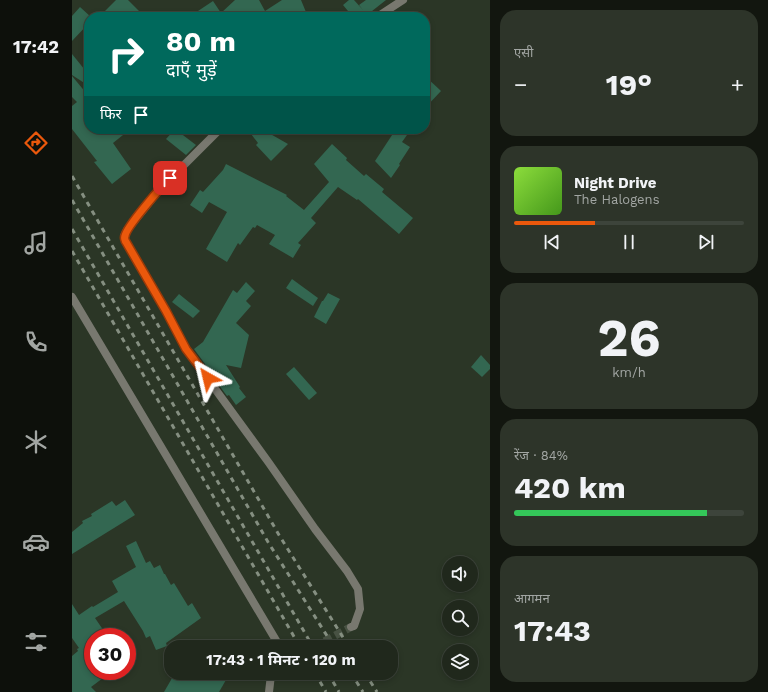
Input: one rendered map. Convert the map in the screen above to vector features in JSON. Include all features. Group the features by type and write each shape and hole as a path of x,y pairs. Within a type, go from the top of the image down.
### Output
{"street":[{"path":"385,12 403,0"},
{"path":"215,134 160,189 127,230 124,236 186,349 315,529 347,571 358,589 360,609 354,626 351,627"},
{"path":"72,297 276,640"},
{"path":"269,692 270,680"}],"building":[{"path":"116,0 128,0 140,12 104,12"},
{"path":"235,0 259,0 265,11 282,0 301,0 306,12 222,12"},
{"path":"349,0 354,0 363,10 359,5 366,0 386,0 371,12 349,12 343,5"},
{"path":"213,1 220,12 196,12"},
{"path":"80,7 86,12 84,12 84,28 72,41 72,16"},
{"path":"72,54 84,69 84,83 72,75"},
{"path":"72,76 84,90 84,134 123,135 113,143 131,169 112,184 94,162 97,161 72,129 72,106 77,102 72,97"},
{"path":"430,81 441,91 430,103"},
{"path":"170,134 182,134 196,145 186,155 166,139"},
{"path":"251,134 270,134 288,144 271,161 256,145 258,143"},
{"path":"393,134 407,135 402,142 410,147 391,178 375,161"},
{"path":"332,144 347,158 346,160 364,176 366,174 384,189 382,192 413,218 399,234 358,199 357,200 338,187 311,218 316,223 298,243 301,245 293,258 269,244 275,235 257,225 255,228 253,227 240,245 238,243 227,262 206,249 227,212 209,202 202,213 190,205 200,190 203,192 223,170 226,164 287,195 286,196 304,210 329,182 314,164"},
{"path":"292,279 318,298 313,306 286,288"},
{"path":"246,282 255,291 246,301 251,306 236,323 249,335 241,368 226,365 246,397 236,405 229,395 227,396 194,349 203,342 233,290 237,293"},
{"path":"328,293 340,299 326,324 314,317"},
{"path":"179,294 200,311 193,318 172,302"},
{"path":"481,355 490,365 490,369 482,377 471,367"},
{"path":"294,367 317,393 309,400 286,374"},
{"path":"125,500 135,515 72,554 72,532 83,523 82,521 92,516 91,514 112,501 116,506"},
{"path":"136,541 146,563 150,561 154,568 160,565 171,585 174,583 188,606 192,603 201,618 170,640 164,640 164,647 156,650 150,636 146,638 124,601 95,618 102,628 84,628 84,680 100,680 91,687 96,692 72,692 72,656 78,651 77,649 79,648 72,638 72,604 79,615 118,592 112,581 136,567 126,546"},
{"path":"171,680 226,680 219,692 164,692"}],"tunnel":[{"path":"327,640 351,627"}],"railway":[{"path":"72,176 279,535 345,640"},
{"path":"72,200 268,542 330,640"},
{"path":"72,229 309,640"},
{"path":"72,251 296,640"},
{"path":"319,680 326,692"},
{"path":"332,680 339,692"},
{"path":"355,680 363,692"},
{"path":"369,680 377,692"}],"route":[{"path":"170,178 127,230 124,236 186,349 208,378"}]}
